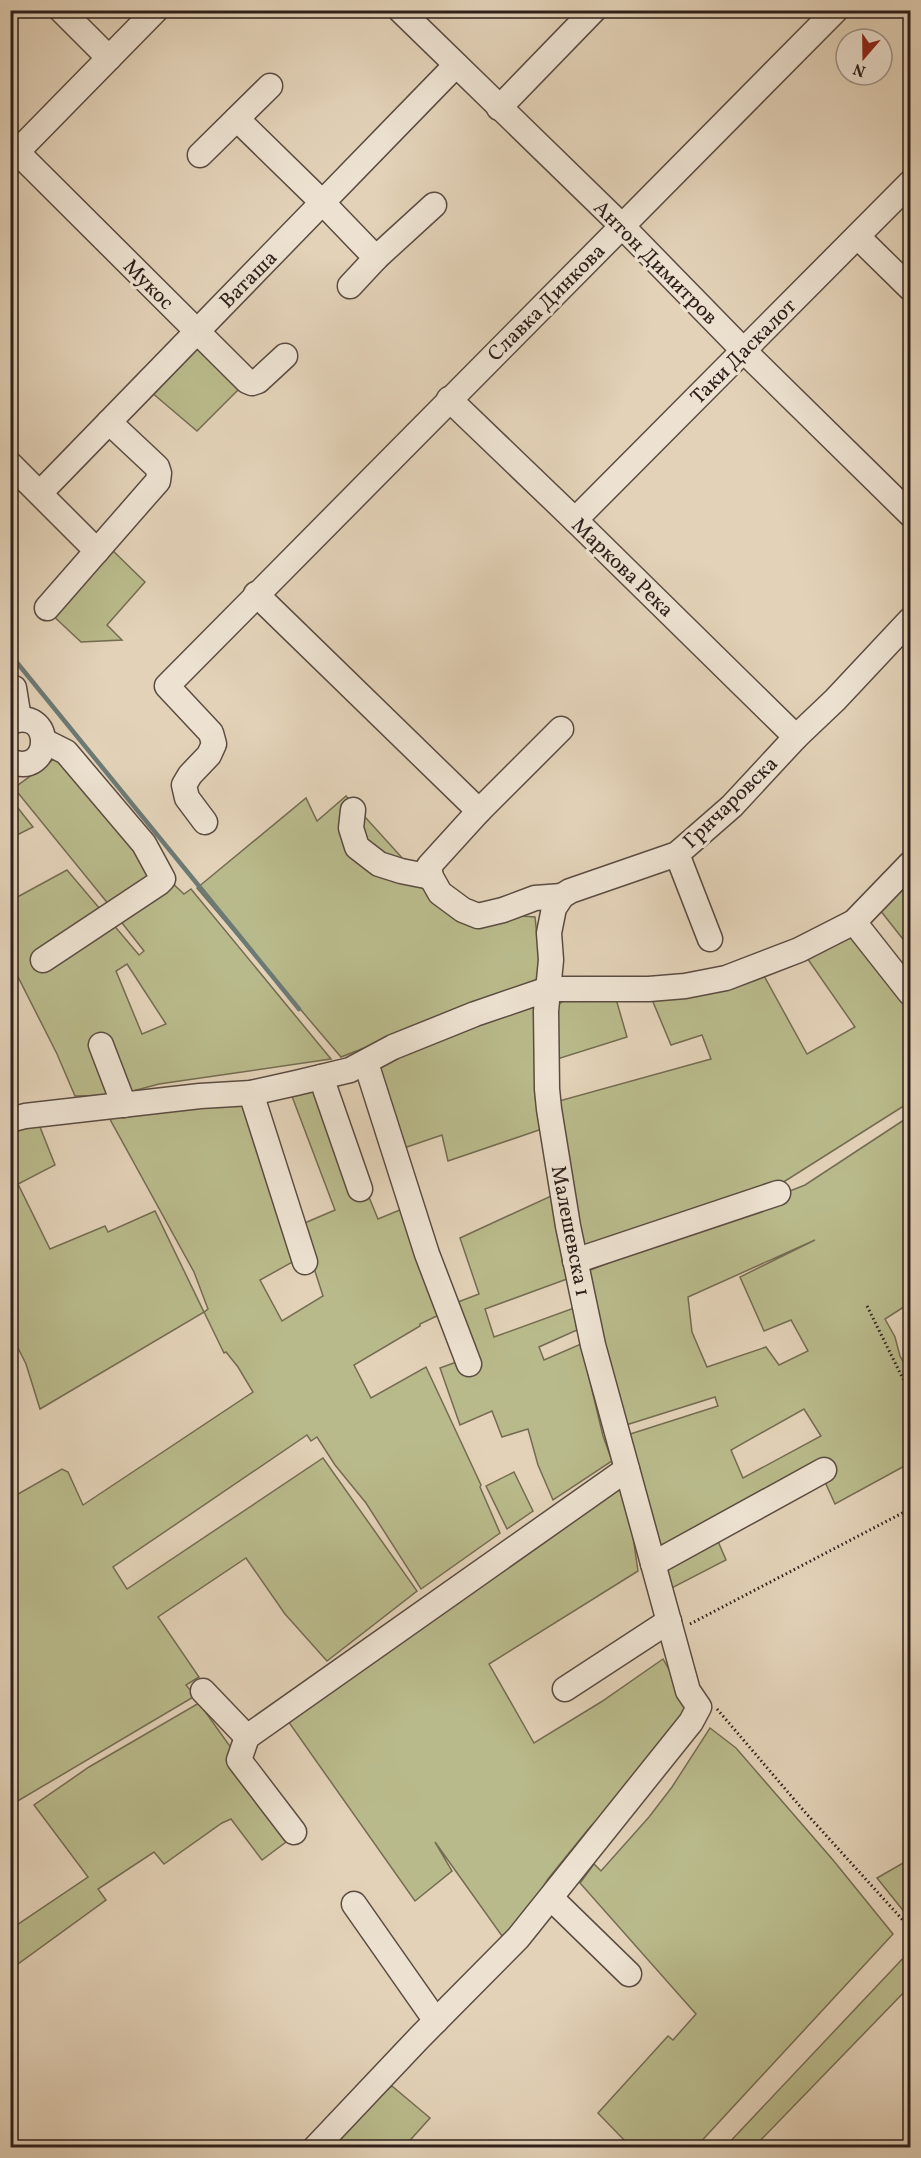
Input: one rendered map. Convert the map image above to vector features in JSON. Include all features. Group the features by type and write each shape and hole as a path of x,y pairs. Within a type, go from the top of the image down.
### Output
{"street":[{"path":"61,10 109,58"},
{"path":"14,155 156,10"},
{"name":"Антон Димитров","path":"400,10 621,225 743,350 910,514"},
{"path":"499,108 594,10"},
{"name":"Славка Динкова","path":"204,822 187,798 184,785 209,755 214,744 211,734 167,686 836,10"},
{"name":"Ваташа","path":"40,493 456,65"},
{"path":"200,155 270,86"},
{"path":"237,119 323,202 376,258"},
{"name":"Мукос","path":"14,155 246,381 252,383 258,381 285,356"},
{"name":"Таки Даскалот","path":"575,520 910,183"},
{"path":"350,286 376,258 434,205"},
{"path":"858,237 910,288"},
{"name":"Маркова Река","path":"449,399 796,737"},
{"path":"47,608 158,481 157,467 109,422"},
{"path":"10,464 97,551"},
{"path":"256,594 479,811"},
{"name":"Грнчаровска","path":"431,878 440,893 478,916 503,910 535,898 562,896 582,886 676,854 732,806 910,620"},
{"path":"10,761 21,764 35,760 43,748 44,741 43,734 33,722 15,720 12,687"},
{"path":"353,810 351,828 357,848 379,864 401,872 431,878 429,866 479,811 561,729"},
{"path":"43,960 163,879 144,844 66,752 44,741"},
{"path":"676,854 710,939"},
{"path":"10,1120 25,1116 200,1096 251,1093 350,1070 393,1047 548,988 649,989 685,986 726,978 799,950 854,922 910,864"},
{"path":"548,988 551,960 549,933 554,908 562,896"},
{"path":"854,922 910,993"},
{"name":"Малешевска 1","path":"548,988 547,1089 575,1261 593,1345 688,1691 699,1707 691,1722 551,1898"},
{"path":"101,1045 124,1105"},
{"path":"366,1062 427,1254 469,1364"},
{"path":"321,1077 360,1189"},
{"path":"251,1093 305,1262"},
{"path":"575,1261 778,1193"},
{"path":"294,1833 239,1760 247,1737 627,1469"},
{"path":"653,1564 824,1470"},
{"path":"565,1689 671,1627"},
{"path":"203,1691 247,1737"},
{"path":"315,2148 518,1938 551,1898 629,1974"},
{"path":"354,1904 436,2021"}],"path":[{"path":"867,1306 910,1393"},
{"path":"671,1627 910,1509"},
{"path":"688,1691 720,1711 804,1810 910,1928"}],"green space":[{"path":"196,332 247,381 197,431 144,386"},
{"path":"106,544 145,582 107,625 122,640 81,642 49,612"},
{"path":"61,754 155,878 110,906 14,788"},
{"path":"346,796 414,871 480,913 535,917 541,976 527,988 472,1006 341,1057 197,888 306,798 317,821"},
{"path":"10,798 33,827 11,838 10,838"},
{"path":"67,870 139,955 144,951 115,914 170,881 184,894 191,889 331,1059 159,1084 118,1095 75,1096 57,1054 11,963 10,901","holes":["127,964 166,1024 142,1034 116,971"]},
{"path":"910,874 910,948 876,905"},
{"path":"850,935 910,1010 910,1102 763,1195 661,1232 578,1247 559,1101 711,1059 702,1035 671,1045 648,990 763,974 807,1054 855,1027 807,958"},
{"path":"614,992 627,1037 551,1061 557,1005 570,997"},
{"path":"536,1000 545,1128 448,1161 442,1135 401,1149 373,1067"},
{"path":"322,1083 378,1219 407,1207 445,1312 420,1324 354,1365 371,1398 426,1367 481,1485 500,1533 421,1589 366,1503 335,1465 317,1437 311,1441 307,1435 113,1567 127,1589 323,1458 417,1591 327,1661 285,1614 246,1558 158,1617 199,1677 186,1685 195,1696 11,1805 11,1498 62,1469 68,1472 83,1505 253,1392 238,1367 226,1352 224,1353 204,1312 208,1309 194,1272 106,1112 249,1096 298,1259 260,1280 282,1321 323,1296 300,1225 335,1210 290,1091"},
{"path":"910,1116 910,1303 885,1319 910,1374 910,1463 835,1504 820,1471 659,1555 646,1494 624,1436 718,1406 715,1397 626,1425 608,1369 588,1271 805,1185","holes":["815,1240 740,1277 764,1331 791,1320 808,1351 779,1365 766,1347 707,1367 692,1332 688,1297","804,1409 821,1436 743,1478 731,1450"]},
{"path":"36,1117 55,1165 18,1184 50,1249 105,1226 108,1232 155,1211 204,1312 40,1409 26,1364 11,1334 11,1124"},
{"path":"551,1196 567,1279 485,1309 494,1337 574,1308 577,1330 539,1347 544,1360 581,1344 603,1436 612,1461 553,1500 538,1465 528,1429 502,1437 492,1411 460,1425 440,1368 470,1357 450,1305 479,1294 460,1238"},
{"path":"514,1472 533,1511 507,1529 486,1486"},
{"path":"621,1487 630,1516 638,1571 489,1664 534,1743 601,1702 663,1659 693,1711 646,1773 590,1827 548,1879 507,1943 435,1842 452,1871 415,1901 283,1714"},
{"path":"714,1532 726,1560 666,1591 660,1564"},
{"path":"199,1703 294,1836 262,1860 231,1819 164,1864 154,1852 98,1889 106,1900 11,1969 11,1929 88,1877 34,1805 89,1767"},
{"path":"710,1728 736,1748 833,1860 893,1934 696,2147 637,2147 624,2140 598,2113 668,2036 673,2040 696,2014 580,1883 594,1864 601,1871 649,1817 672,1787"},
{"path":"910,1859 910,1919 877,1878"},
{"path":"907,1954 910,1957 910,1986 754,2147 725,2147"},
{"path":"392,2086 430,2118 404,2147 325,2148 339,2129"}],"waterway":[{"path":"10,654 299,1009"}]}
